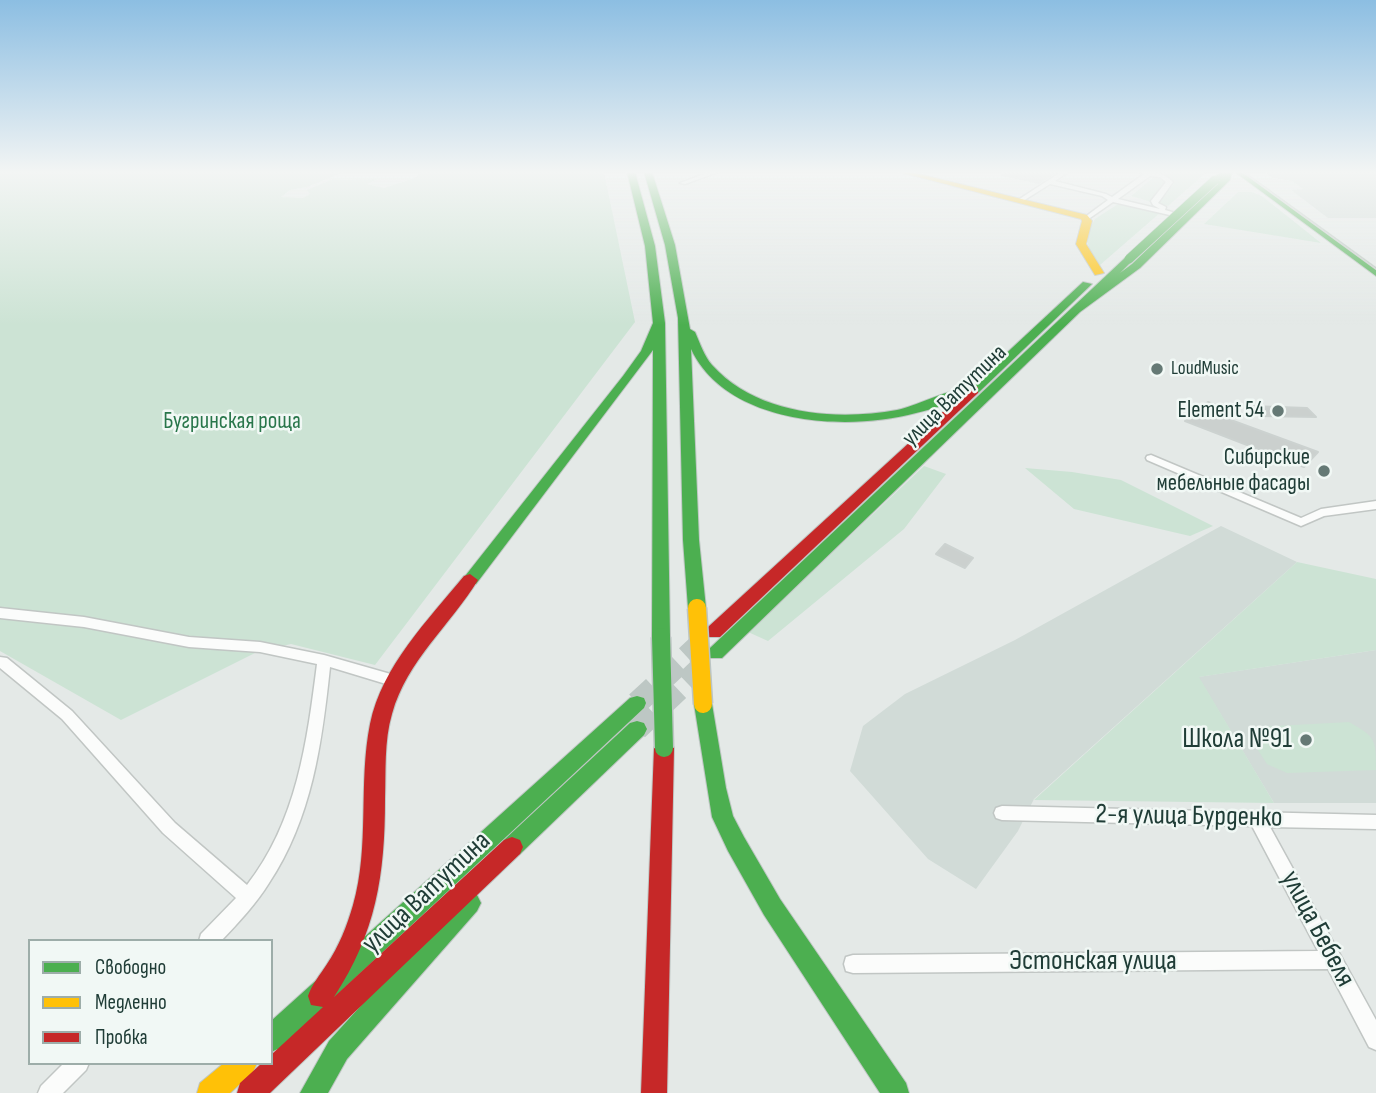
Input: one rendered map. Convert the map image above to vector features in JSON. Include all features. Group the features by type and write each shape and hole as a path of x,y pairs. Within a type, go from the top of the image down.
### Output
{"main road":[{"path":"644,223 650,246 659,323 664,748 654,1093"},
{"path":"663,223 684,318 691,540 703,704 723,817 772,906 896,1093"},
{"path":"1086,223 1082,244 1099,273"},
{"name":"улица Ватутина","path":"714,632 1099,273 1167,223"},
{"path":"1079,309 1119,281 1181,223"},
{"path":"1308,223 1363,256 1376,273"},
{"name":"улица Ватутина","path":"716,653 1079,309 1124,257"},
{"path":"684,318 699,356 727,385 748,397 775,407 809,414 858,418 922,410 948,401 992,372"},
{"path":"320,996 341,969 368,905 372,887 377,747 382,717 396,681 431,629 627,379 647,351 659,323"},
{"name":"улица Ватутина","path":"273,1037 637,703"},
{"name":"улица Ватутина","path":"250,1093 515,847 637,729"},
{"path":"313,1093 338,1050 448,929 515,847"},
{"path":"210,1093 242,1065"}],"street":[{"path":"1151,458 1301,522 1321,513 1376,505"},
{"path":"0,613 84,622 189,642 260,647 324,660 396,681"},
{"path":"210,939 249,898 271,869 287,839 302,796 312,751 324,660"},
{"path":"2,662 67,715 169,828 249,898"},
{"name":"2-я улица Бурденко","path":"1002,813 1376,822"},
{"name":"улица Бебеля","path":"1257,819 1376,1040"},
{"name":"Эстонская улица","path":"853,964 1334,960"},
{"path":"48,1093 77,1065"}],"shaded area":[{"path":"1221,526 1297,562 1034,799 1018,831 976,889 928,859 850,771 863,726 905,694 1015,640"},
{"name":"Школа №91","path":"1376,650 1376,803 1274,803 1198,677"}],"green space":[{"name":"Бугринская роща","path":"0,223 615,223 635,322 375,665 291,644 257,652 121,720 0,651"},
{"path":"1093,223 1148,223 1100,265 1090,252 1086,235"},
{"path":"1296,223 1321,243 1204,224"},
{"path":"924,466 946,474 904,529 768,641 748,632"},
{"path":"1025,468 1121,480 1213,526 1190,536 1074,509"},
{"path":"1297,562 1376,579 1376,650 1199,677 1274,803 1034,800"},
{"path":"1349,722 1373,740 1376,770 1287,773 1267,764 1250,738 1257,727"}],"building":[{"path":"1208,402 1241,415 1220,416 1318,452 1304,467 1185,421"},
{"name":"Element 54","path":"1249,406 1307,408 1316,417 1259,416"},
{"path":"945,544 973,558 965,568 936,554"}],"tunnel":[{"path":"637,703 708,637"},
{"path":"637,729 707,662"}],"tram line":[{"path":"1313,223 1376,269"}],"traffic: fast":[{"path":"644,223 650,246 659,323 661,637"},
{"path":"663,223 684,318 691,540 697,608"},
{"path":"1129,259 1168,223"},
{"path":"1079,309 1136,266 1180,223"},
{"path":"1308,223 1376,273"},
{"path":"716,653 1129,259"},
{"path":"974,390 1087,284"},
{"path":"470,580 627,379 647,351 659,323"},
{"path":"689,332 706,366 734,390 764,405 796,414 830,418 899,414 959,393"},
{"path":"661,637 664,748"},
{"path":"273,1037 637,703"},
{"path":"703,704 716,788 723,817 736,844 772,907 896,1093"},
{"path":"512,847 637,729"},
{"path":"313,1093 338,1050 469,903"}],"traffic: slow":[{"path":"1086,223 1081,244 1099,273"},
{"path":"697,608 703,704"},
{"path":"210,1093 242,1065"}],"traffic: jam":[{"path":"714,632 974,390"},
{"path":"320,996 349,948 365,903 373,855 376,756 382,714 408,660 470,580"},
{"path":"654,1093 664,748"},
{"path":"250,1093 512,847"}],"place":[{"name":"LoudMusic","path":"1157,369"},
{"name":"Element 54","path":"1278,411"},
{"name":"Сибирские мебельные фасады","path":"1324,471"},
{"name":"Школа №91","path":"1306,740"}]}
